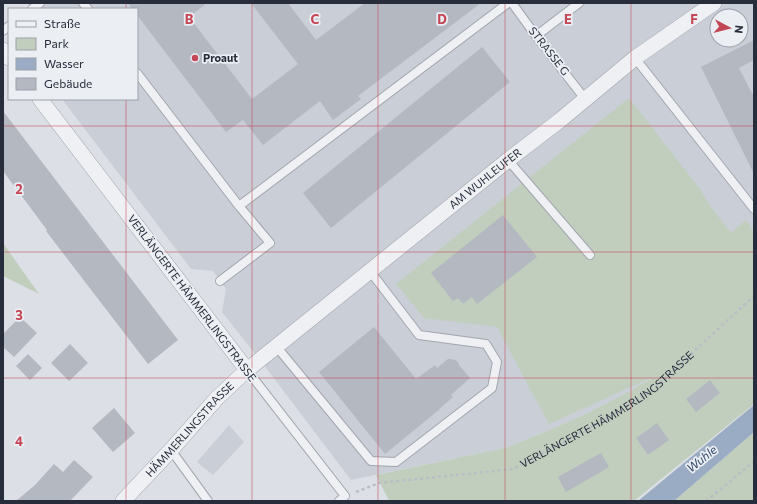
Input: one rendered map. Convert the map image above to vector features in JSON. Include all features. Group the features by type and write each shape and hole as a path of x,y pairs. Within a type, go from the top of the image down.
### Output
{"street":[{"name":"AM WUHLEUFER","path":"260,360 635,58 714,3"},
{"name":"VERLÄNGERTE HÄMMERLINGSTRASSE","path":"41,100 247,370"},
{"name":"HÄMMERLINGSTRASSE","path":"123,501 217,398 260,360"}],"lane":[{"path":"239,206 508,3"},
{"name":"STRASSE G","path":"512,3 586,99"},
{"path":"536,36 579,3"},
{"path":"635,58 754,209"},
{"path":"138,74 239,206 270,243 220,281"},
{"path":"508,160 590,256"},
{"path":"276,346 371,461 396,462 492,388 497,362 486,344 419,335 370,271"},
{"name":"VERLÄNGERTE HÄMMERLINGSTRASSE","path":"247,370 342,499"},
{"path":"171,450 208,501"}],"path":[{"name":"VERLÄNGERTE HÄMMERLINGSTRASSE","path":"342,499 379,483 513,469 615,414 653,389 754,296"},
{"path":"706,501 754,461"}],"shaded area":[{"path":"27,3 754,3 754,247 711,285 661,372 626,393 584,415 509,447 351,480 222,312 226,289 213,271 191,269 63,100 138,100 138,8 31,8"},
{"path":"229,425 244,442 213,475 197,462"}],"green space":[{"path":"629,98 700,189 713,210 731,233 746,220 754,233 754,404 634,501 389,501 376,475 509,447 584,415 657,375 549,424 497,327 424,318 396,284"},
{"path":"3,243 39,294 3,276"},
{"path":"754,432 754,501 674,501"}],"water":[{"name":"Wuhle","path":"754,405 754,432 674,501 638,501"}],"building":[{"path":"128,3 207,3 189,17 252,99 298,64 251,3 288,3 316,40 365,3 481,3 358,96 361,99 333,120 320,101 263,145 243,120 226,132 138,16 138,8 131,8"},
{"path":"754,40 754,60 739,68 754,97 754,174 701,67 738,48 749,48 749,43"},
{"path":"482,47 510,82 331,228 303,193"},
{"path":"3,111 178,340 148,364 46,231 47,230 3,171"},
{"path":"503,215 537,257 477,304 472,297 463,304 458,298 453,301 431,273"},
{"path":"20,317 37,333 14,357 3,347 3,334"},
{"path":"374,327 416,379 435,365 437,368 448,359 458,362 470,378 451,395 453,397 440,409 385,454 319,372"},
{"path":"70,344 88,363 69,381 51,363"},
{"path":"28,354 42,368 30,380 16,366"},
{"path":"710,380 720,393 696,412 686,399"},
{"path":"114,408 135,433 113,452 92,428"},
{"path":"657,423 669,440 648,455 636,438"},
{"path":"601,453 609,467 566,492 558,477"},
{"path":"74,460 93,477 70,501 16,501 35,485 54,464 63,472"}],"place":[{"name":"Proaut","path":"195,58"}]}
